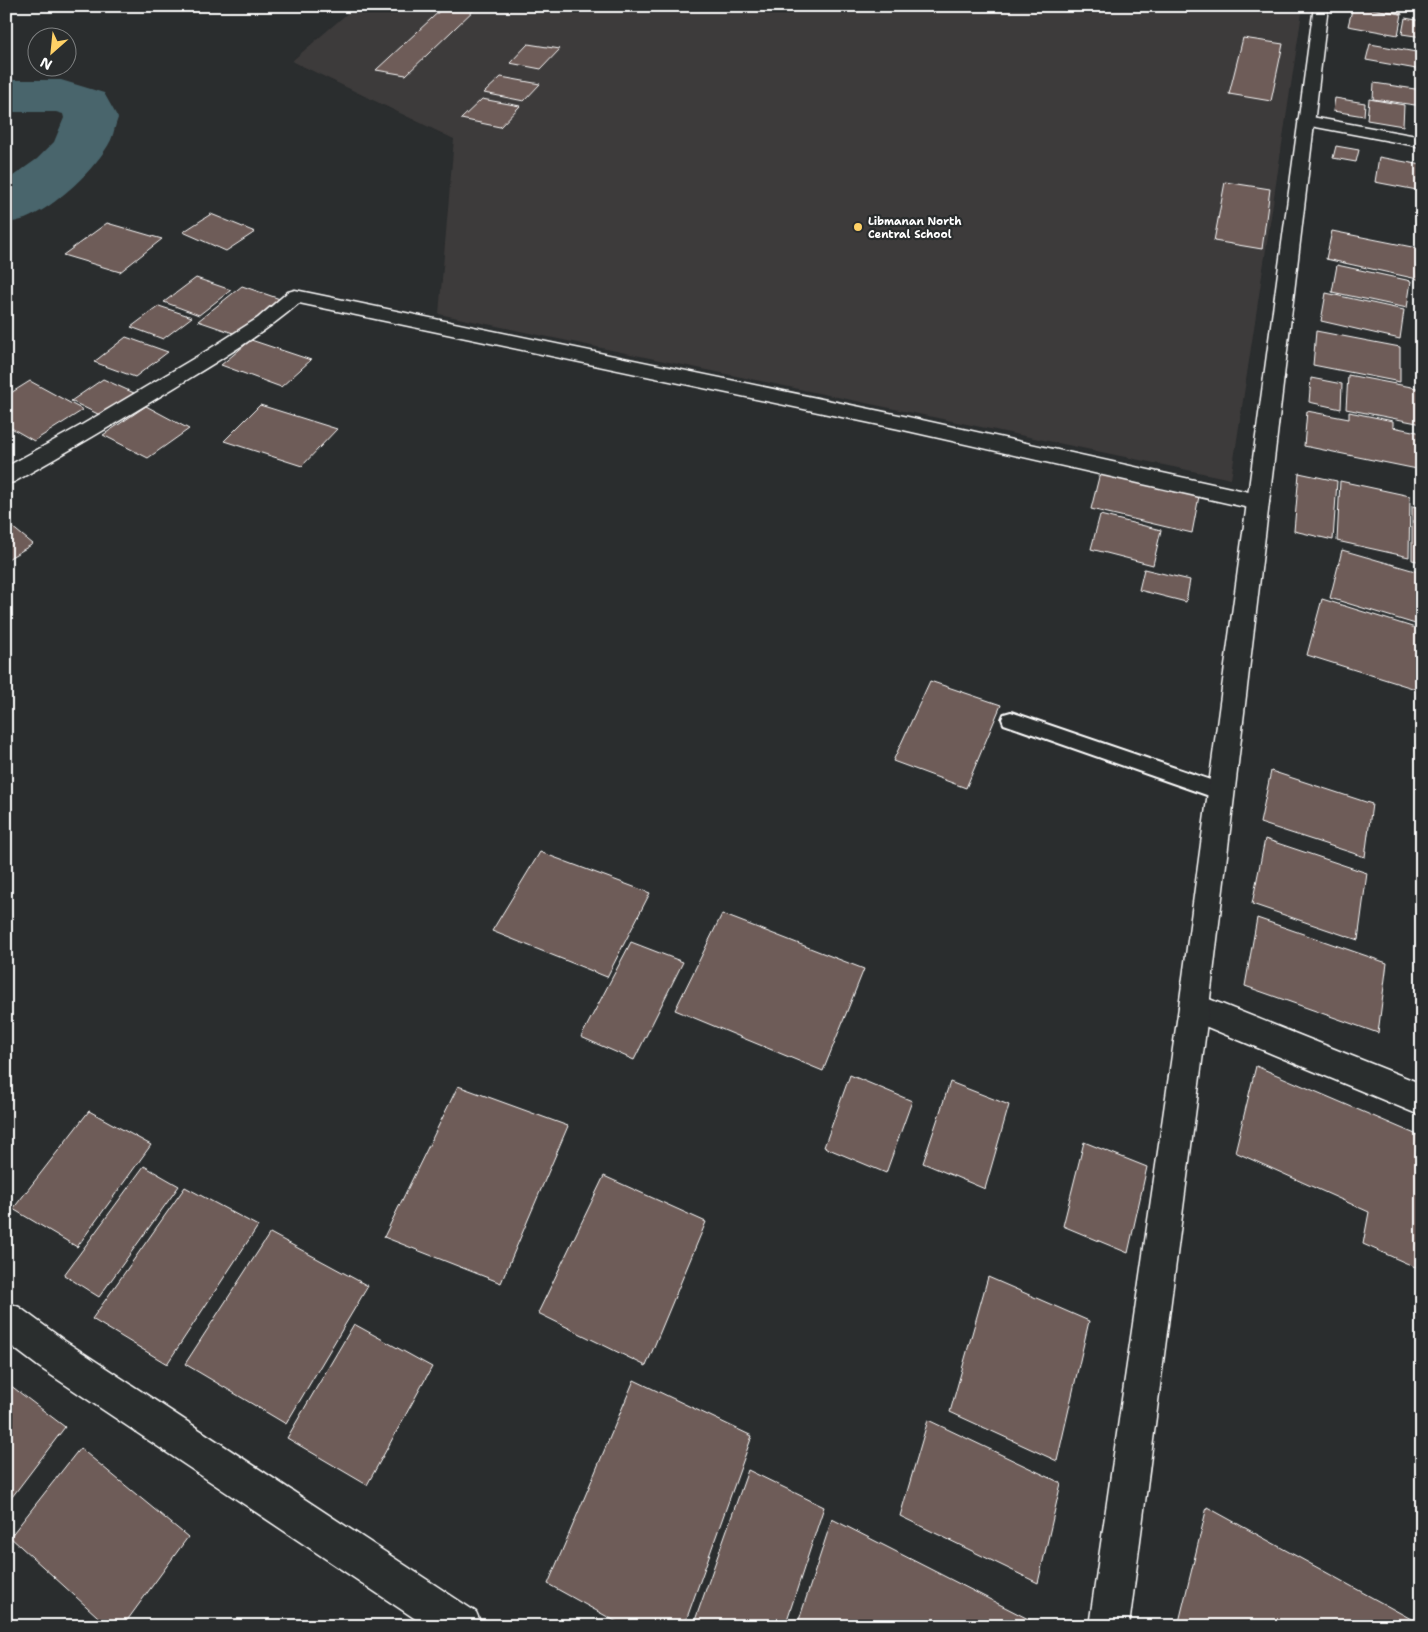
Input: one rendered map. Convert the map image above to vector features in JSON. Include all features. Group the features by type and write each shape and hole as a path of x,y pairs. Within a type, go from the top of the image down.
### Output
{"street":[{"path":"1109,1626 1194,1007 1321,6"},
{"path":"1306,121 1422,142"},
{"path":"6,477 88,431 223,349 265,322 295,296 899,422 1258,502"},
{"path":"1194,1007 1422,1100"},
{"path":"6,1320 52,1354 462,1626"}],"lane":[{"path":"1011,719 1222,792"}],"shaded area":[{"name":"Libmanan North Central School","path":"356,6 1303,6 1231,479 439,314 454,139 292,61"}],"building":[{"path":"445,6 478,6 406,75 376,70"},
{"path":"1353,6 1402,14 1398,35 1348,26"},
{"path":"1359,6 1402,6 1401,14"},
{"path":"1405,18 1422,21 1422,37 1402,34"},
{"path":"1243,38 1283,44 1271,101 1229,94"},
{"path":"528,44 560,49 541,69 510,63"},
{"path":"1370,44 1422,53 1422,70 1366,60"},
{"path":"501,77 540,84 524,101 484,93"},
{"path":"1374,83 1422,90 1422,106 1373,99"},
{"path":"1335,98 1365,103 1364,116 1333,111"},
{"path":"482,99 520,106 500,127 461,119"},
{"path":"1369,99 1404,105 1403,126 1367,120"},
{"path":"1336,146 1359,150 1356,162 1333,158"},
{"path":"1379,157 1422,165 1422,191 1375,182"},
{"path":"1225,182 1270,189 1262,249 1214,241"},
{"path":"211,214 255,232 226,251 183,232"},
{"path":"107,223 162,239 120,272 63,255"},
{"path":"1332,231 1422,249 1422,280 1326,259"},
{"path":"1337,265 1411,281 1407,308 1332,292"},
{"path":"196,278 231,290 199,315 164,302"},
{"path":"242,286 283,300 239,335 198,321"},
{"path":"1326,293 1404,310 1400,339 1321,321"},
{"path":"159,306 192,317 163,339 131,327"},
{"path":"1316,331 1400,347 1400,382 1313,365"},
{"path":"126,337 168,352 135,377 94,362"},
{"path":"251,340 311,360 281,387 221,365"},
{"path":"1348,375 1422,389 1422,424 1346,409"},
{"path":"1311,378 1342,384 1341,409 1309,402"},
{"path":"103,379 134,393 102,416 71,401"},
{"path":"30,381 83,410 34,441 6,425 6,396"},
{"path":"260,405 337,429 302,466 224,441"},
{"path":"146,406 189,429 148,458 103,435"},
{"path":"1307,411 1349,419 1349,412 1393,421 1393,427 1422,433 1422,470 1304,446"},
{"path":"1100,473 1199,496 1192,533 1091,509"},
{"path":"1299,473 1337,481 1333,540 1294,531"},
{"path":"1340,481 1410,496 1409,557 1337,541"},
{"path":"1412,506 1422,508 1422,562 1412,560"},
{"path":"1100,515 1161,530 1153,565 1091,549"},
{"path":"6,522 33,544 6,560"},
{"path":"1342,550 1422,573 1422,626 1330,598"},
{"path":"1144,569 1190,580 1186,602 1139,590"},
{"path":"1322,599 1422,630 1422,691 1307,655"},
{"path":"930,681 1001,705 966,788 893,761"},
{"path":"1271,771 1372,804 1365,857 1260,823"},
{"path":"1265,839 1367,873 1358,940 1252,904"},
{"path":"540,852 650,893 607,977 492,931"},
{"path":"722,914 864,969 823,1071 675,1010"},
{"path":"1257,918 1387,963 1378,1033 1245,986"},
{"path":"631,942 683,962 634,1060 581,1037"},
{"path":"1256,1066 1422,1137 1422,1270 1363,1244 1369,1212 1235,1152"},
{"path":"850,1075 912,1101 886,1173 824,1147"},
{"path":"950,1082 1009,1105 985,1189 923,1163"},
{"path":"458,1086 568,1126 501,1283 384,1237"},
{"path":"89,1111 151,1145 77,1247 13,1209"},
{"path":"1084,1142 1147,1167 1128,1253 1063,1226"},
{"path":"144,1166 179,1186 99,1297 64,1275"},
{"path":"604,1176 706,1222 646,1366 538,1313"},
{"path":"185,1187 258,1226 167,1364 92,1319"},
{"path":"270,1233 368,1286 286,1424 185,1364"},
{"path":"988,1277 1089,1321 1057,1461 950,1412"},
{"path":"354,1324 432,1367 367,1485 287,1438"},
{"path":"634,1380 752,1436 684,1626 624,1626 548,1584"},
{"path":"6,1382 65,1427 9,1501 6,1499"},
{"path":"928,1420 1061,1483 1038,1583 900,1516"},
{"path":"80,1448 188,1537 123,1626 108,1626 10,1537"},
{"path":"748,1470 824,1507 785,1626 693,1626"},
{"path":"1207,1507 1422,1625 1422,1626 1178,1626"},
{"path":"832,1519 1042,1626 797,1626"}],"waterway":[{"path":"6,96 61,96 85,104 91,118 83,141 66,163 37,186 6,206"}],"place":[{"name":"Libmanan North Central School","path":"858,227"}]}
